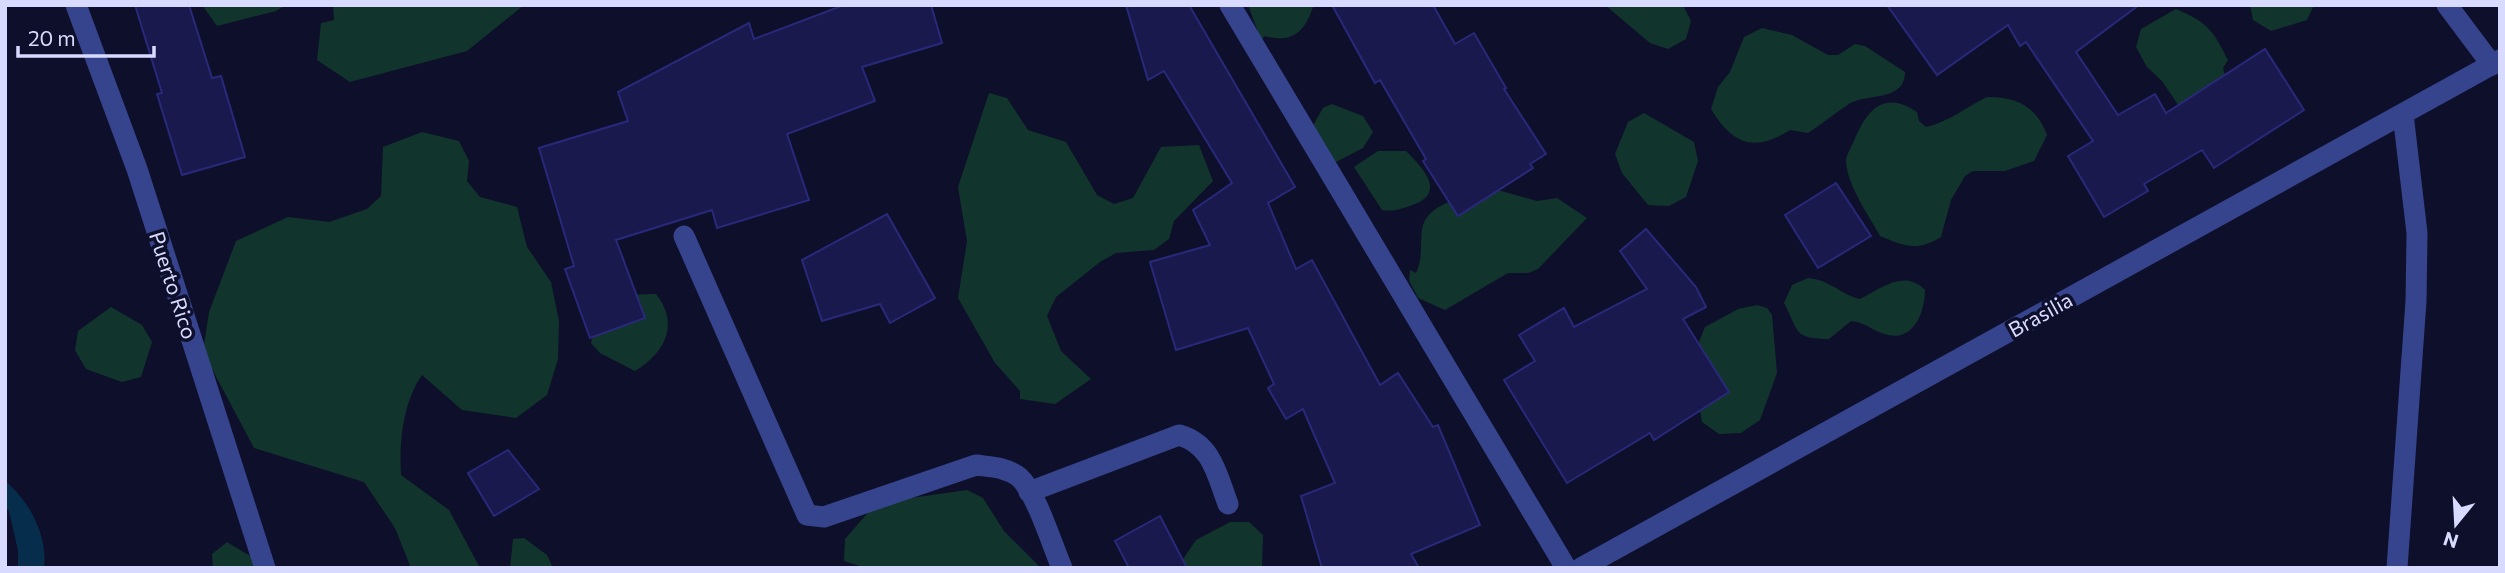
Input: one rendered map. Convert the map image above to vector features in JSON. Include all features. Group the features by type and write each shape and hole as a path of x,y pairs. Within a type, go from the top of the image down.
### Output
{"street":[{"name":"Puerto Rico","path":"76,5 137,170 265,568"},
{"path":"1230,5 1566,568"},
{"path":"2447,5 2496,63"},
{"name":"Brasilia","path":"1581,568 2496,63"},
{"path":"2397,568 2416,301 2417,233 2403,114"},
{"path":"684,236 807,514 824,517 976,466 999,467 1020,478 1029,492 1062,568"},
{"path":"1029,492 1180,435 1194,439 1209,454 1228,504"}],"green space":[{"path":"202,5 286,5 276,11 217,26"},
{"path":"333,5 524,5 467,51 350,82 317,60 321,23 334,20"},
{"path":"1248,5 1313,7 1306,23 1296,34 1282,38 1265,36 1261,40"},
{"path":"1605,5 1683,5 1691,21 1686,39 1668,49 1650,43"},
{"path":"2250,5 2314,5 2307,20 2271,31 2253,20"},
{"path":"2176,9 2208,28 2228,60 2223,68 2225,76 2185,115 2162,81 2147,67 2136,47 2141,29"},
{"path":"1762,28 1792,35 1828,55 1838,55 1855,44 1865,46 1905,72 1903,82 1892,92 1849,104 1808,133 1790,130 1765,141 1745,141 1727,130 1711,109 1718,87 1730,72 1744,37"},
{"path":"989,93 1007,98 1028,130 1066,142 1097,195 1114,204 1133,198 1161,147 1199,145 1213,181 1174,221 1169,239 1154,250 1116,253 1100,262 1056,297 1047,316 1061,351 1091,379 1055,404 1020,399 1020,391 995,363 958,298 967,241 958,187"},
{"path":"1987,97 2016,101 2037,117 2047,135 2034,161 2005,171 1973,171 1965,176 1951,200 1941,237 1932,242 1910,246 1880,236 1854,190 1846,161 1859,130 1871,112 1886,103 1895,103 1917,112 1919,121 1926,127 1950,118"},
{"path":"1332,104 1363,116 1373,132 1363,148 1336,162 1328,158 1311,129 1323,108"},
{"path":"1644,113 1694,142 1698,161 1686,197 1669,206 1648,205 1622,173 1615,154 1628,122"},
{"path":"422,132 459,141 469,161 467,181 480,197 517,207 527,247 551,282 559,321 558,359 547,395 516,418 462,410 422,375 406,410 401,475 449,510 480,568 411,568 395,528 364,482 254,448 203,352 209,312 236,241 288,217 329,222 367,209 381,196 383,147"},
{"path":"1378,151 1406,151 1429,181 1428,195 1410,206 1382,210 1354,167"},
{"path":"1498,190 1537,201 1557,198 1587,218 1538,269 1528,273 1508,273 1445,310 1418,298 1409,280 1410,270 1416,273 1418,268 1422,229 1426,219 1433,211 1453,200"},
{"path":"1808,278 1824,282 1860,299 1893,282 1909,281 1925,290 1923,306 1912,329 1897,336 1883,334 1851,321 1829,339 1817,339 1799,332 1784,303 1792,285"},
{"path":"656,294 667,316 668,327 661,347 646,364 635,371 600,353 591,343 600,315 610,300 627,295"},
{"path":"1757,305 1767,308 1772,315 1777,373 1760,420 1741,433 1719,434 1702,422 1700,410 1704,407 1691,362 1705,327 1738,309"},
{"path":"111,307 142,325 152,342 141,377 122,382 86,369 75,350 78,331"},
{"path":"967,490 983,498 1004,531 1041,568 866,568 844,561 845,539 872,508 890,501"},
{"path":"1230,522 1249,522 1263,535 1262,568 1177,568 1196,540"},
{"path":"524,538 547,555 553,568 510,568 513,539"},
{"path":"227,542 260,562 262,568 213,568 212,554"}],"water":[{"path":"5,481 22,499 35,520 43,544 44,568 18,568 18,551 9,511 5,507"}],"building":[{"path":"135,5 189,5 212,78 221,76 245,157 182,175 157,94 162,93"},
{"path":"844,5 931,5 942,43 862,67 875,101 787,134 809,200 717,228 712,210 616,240 645,318 590,338 565,269 574,266 539,148 628,121 618,92 749,23 754,39"},
{"path":"1126,5 1189,5 1295,187 1268,203 1296,269 1312,260 1380,385 1398,373 1433,427 1438,425 1480,525 1411,554 1419,568 1322,568 1301,496 1335,483 1303,409 1286,419 1268,388 1274,384 1248,328 1176,350 1150,262 1210,245 1193,210 1232,183 1164,71 1148,80"},
{"path":"1332,5 1433,5 1455,44 1474,33 1506,88 1504,89 1546,154 1530,164 1533,168 1458,216 1423,161 1426,159 1380,80 1375,83"},
{"path":"1887,5 2139,5 2076,52 2118,115 2155,94 2166,113 2265,49 2304,110 2214,168 2202,150 2144,184 2148,191 2104,217 2068,156 2093,141 2026,42 2020,46 2008,25 1937,75"},
{"path":"1836,183 1871,236 1818,268 1785,215"},
{"path":"887,214 935,298 890,323 880,304 822,321 802,260"},
{"path":"1646,229 1696,287 1706,307 1683,319 1729,392 1654,440 1650,433 1567,483 1504,380 1535,361 1519,335 1564,308 1574,327 1647,289 1620,251"},
{"path":"508,450 539,489 494,516 468,473"},
{"path":"1160,516 1187,568 1129,568 1115,541"}]}
